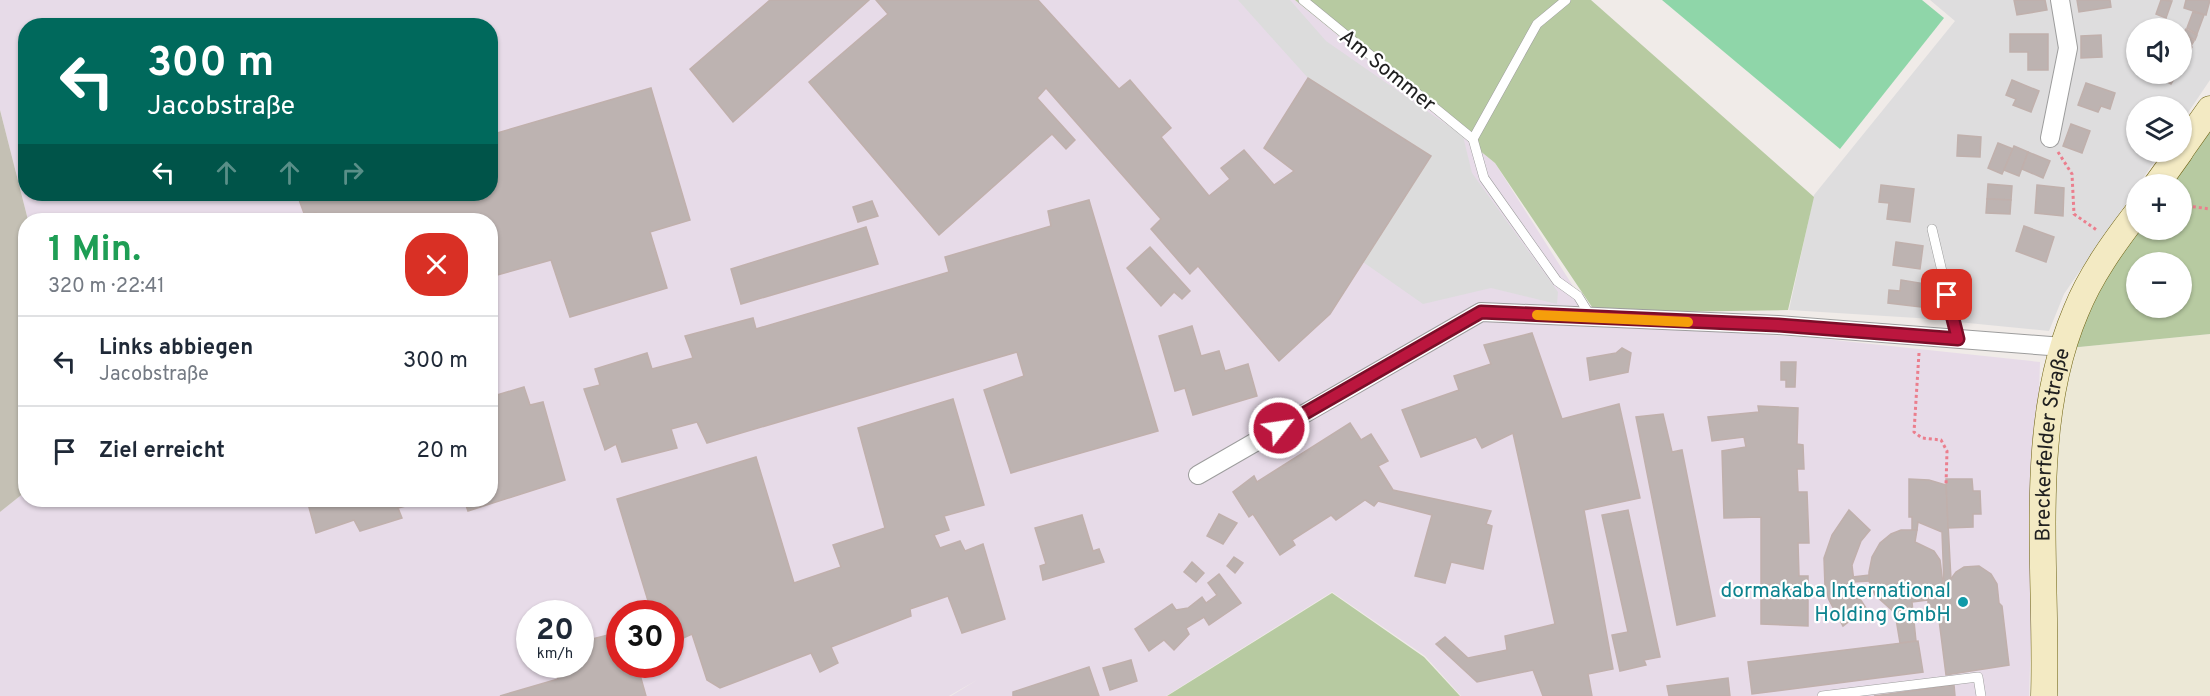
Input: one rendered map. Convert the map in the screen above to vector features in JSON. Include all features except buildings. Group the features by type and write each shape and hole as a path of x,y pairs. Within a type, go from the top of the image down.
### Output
{"main road":[{"path":"2192,135 2210,109"},
{"name":"Breckerfelder Straße","path":"2044,696 2046,434 2053,384 2076,309 2090,282 2126,229"}],"street":[{"path":"2050,138 2068,48 2060,0"},
{"path":"1198,475 1481,312 1593,319 1778,325 2063,347"}],"lane":[{"name":"Am Sommer","path":"1303,0 1473,139"},
{"path":"1566,0 1537,24 1473,139 1484,178 1557,281 1578,296 1593,319"},
{"path":"1932,229 1958,339"},
{"path":"1822,696 1978,677 1981,696"}],"path":[{"path":"2050,138 2072,174 2074,214 2097,231"},
{"path":"2192,206 2210,208"},
{"path":"1920,336 1914,432 1922,438 1941,440 1947,451 1946,485"}],"shaded area":[{"path":"0,0 1295,0 1495,163 1597,324 1815,338 2040,362 2029,696 1461,696 1425,656 1332,592 1166,696 951,696 977,680 949,696 0,696 0,512 18,498 18,507 498,507 498,213 26,213 23,201 498,201 498,18 18,18 18,181 0,110"},
{"path":"1238,0 1290,0 1326,41 1463,136 1472,173 1558,292 1557,304 1491,288 1423,304 1363,262 1431,156 1308,78"},
{"path":"1930,0 2210,0 2210,80 2192,107 2192,96 2126,96 2126,162 2154,162 2146,174 2126,174 2126,204 2064,294 2049,331 1917,318 1789,310 1814,195 1955,21"},
{"path":"0,110 18,181 18,201 23,201 26,213 18,213 18,498 0,512"},
{"path":"2210,334 2210,696 2044,696 2051,474 2069,348"}],"green space":[{"path":"1295,0 1591,0 1814,197 1788,310 1596,313 1495,163"},
{"path":"1662,0 1922,0 1944,18 1840,149"},
{"path":"2210,114 2210,334 2069,348 2119,246 2126,239 2192,240 2192,174 2168,174 2176,162 2192,162 2192,140"},
{"path":"1332,593 1424,657 1460,696 1167,696"}],"slow traffic":[{"path":"1537,315 1688,322"}],"place":[{"name":"dormakaba International Holding GmbH","path":"1963,602"}],"route":[{"path":"1279,428 1481,312 1593,319 1778,325 1958,339 1947,295"}]}
